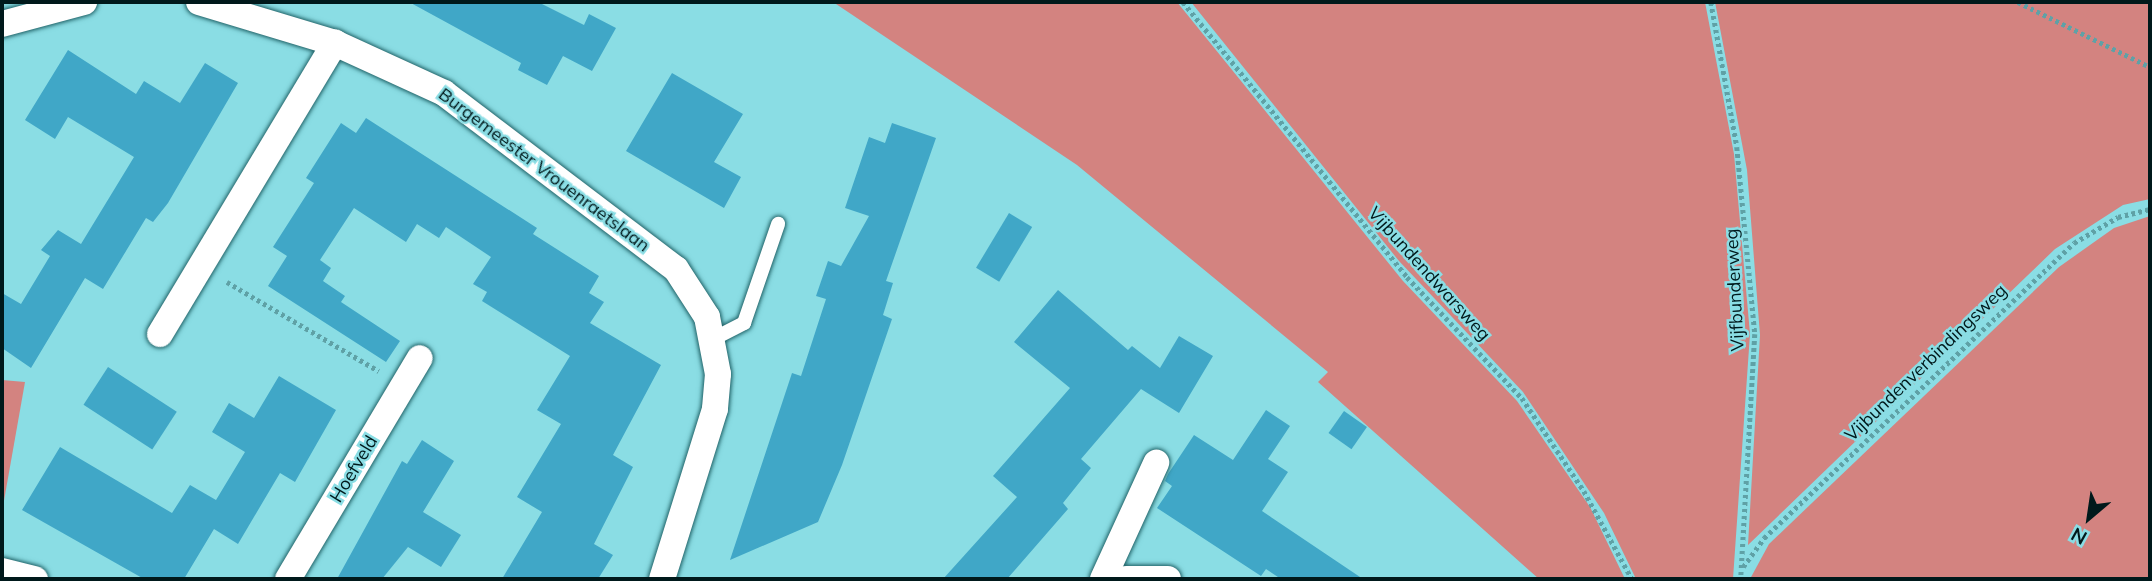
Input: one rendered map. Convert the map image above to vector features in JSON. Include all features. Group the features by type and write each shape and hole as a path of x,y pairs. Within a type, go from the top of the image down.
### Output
{"street":[{"path":"2,24 23,7 84,2"},
{"name":"Burgemeester Vrouenraetslaan","path":"199,2 335,43 444,93 635,236 694,292 713,339 715,409 662,579"},
{"path":"160,334 335,43"},
{"name":"Hoefveld","path":"288,579 420,358"},
{"path":"1102,579 1156,463"},
{"path":"2,571 36,579"},
{"path":"1126,579 1168,579"}],"lane":[{"path":"713,339 744,323 778,224"}],"path":[{"name":"Vijbundendwarsweg","path":"1183,2 1407,277 1522,398 1584,491 1632,579"},
{"name":"Vijfbunderweg","path":"1711,2 1737,147 1755,334 1741,579"},
{"path":"2018,2 2150,67"},
{"name":"Vijbundenverbindingsweg","path":"1743,568 1764,538 2074,243 2118,217 2150,209"},
{"path":"201,267 404,386"}],"shaded area":[{"path":"833,2 1177,2 1403,281 1517,401 1590,507 1625,579 1539,579 1318,382 1328,372 1077,165"},
{"path":"1191,2 1705,2 1734,154 1750,334 1733,579 1636,579 1604,513 1523,392 1399,261"},
{"path":"1715,2 2150,2 2150,199 2123,205 2055,249 1748,545 1760,335 1747,170"},
{"path":"2150,216 2150,579 1750,579 1769,544 2059,267 2114,228"},
{"path":"2,380 25,382 2,512"}],"building":[{"path":"409,2 538,2 584,25 589,14 616,28 592,71 563,56 547,85 518,70 521,63"},
{"path":"68,50 136,94 144,81 180,103 205,63 238,83 168,203 153,222 146,218 103,289 85,278 31,368 2,348 2,293 21,304 50,256 41,250 58,230 81,244 134,157 68,117 55,139 25,120"},
{"path":"672,73 743,114 714,162 741,177 724,208 626,151"},
{"path":"366,118 537,228 533,234 599,276 589,293 604,302 590,323 661,365 613,455 633,467 594,544 613,555 598,579 502,579 542,512 517,497 561,424 537,410 570,356 482,301 487,292 473,284 491,257 446,227 439,238 417,224 406,242 354,208 320,260 331,268 323,281 345,296 341,302 400,341 386,362 268,286 287,256 273,247 314,183 306,178 341,123 356,133"},
{"path":"892,123 936,138 886,281 893,283 883,315 892,319 842,465 818,522 730,560 792,373 801,376 826,299 816,296 828,261 841,266 869,216 845,208 869,137 885,143"},
{"path":"1009,213 1032,227 999,282 976,268"},
{"path":"1058,290 1128,350 1132,346 1160,368 1179,336 1213,356 1179,413 1141,389 1081,459 1091,468 1063,503 1068,509 1007,579 943,579 1017,497 993,476 1070,388 1014,342"},
{"path":"108,367 177,412 152,449 83,405"},
{"path":"279,376 336,410 295,482 280,473 238,544 214,529 184,579 144,579 22,510 60,447 172,513 190,485 216,500 245,452 212,432 229,403 254,418"},
{"path":"1266,410 1290,426 1268,459 1288,472 1262,511 1363,579 1281,579 1266,569 1261,576 1157,508 1172,486 1165,481 1168,474 1194,435 1233,460"},
{"path":"1344,411 1367,427 1351,449 1329,433"},
{"path":"422,440 454,461 423,512 461,535 441,567 408,547 382,579 337,579 402,461 407,464"}]}
